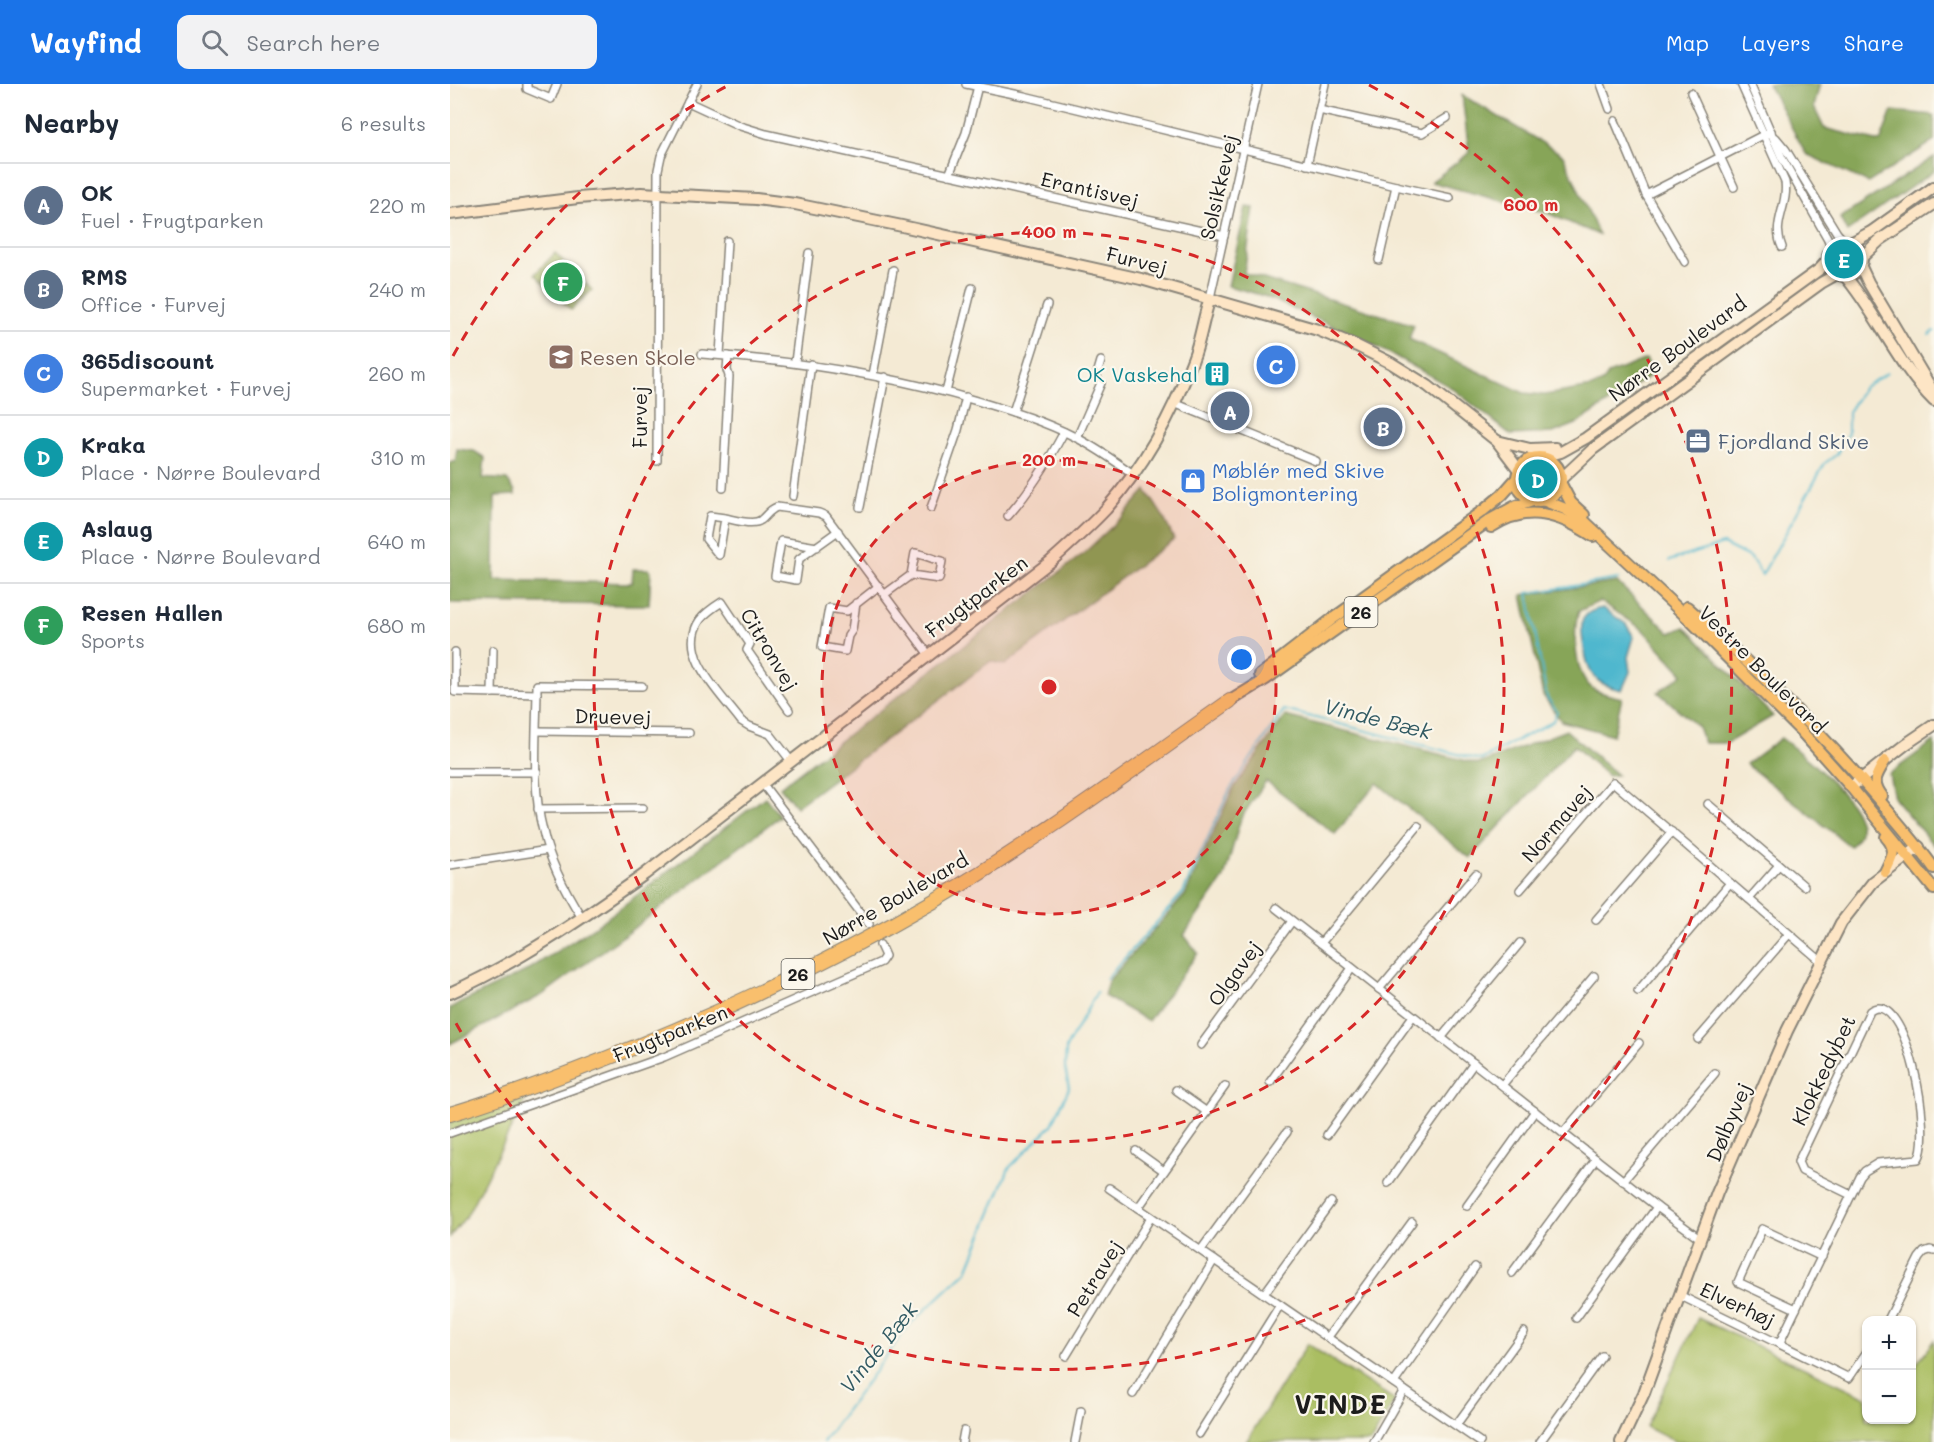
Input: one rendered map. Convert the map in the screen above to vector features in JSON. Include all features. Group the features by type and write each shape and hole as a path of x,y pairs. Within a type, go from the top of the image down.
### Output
{"highway":[{"name":"Nørre Boulevard","path":"450,1114 540,1084 634,1048 710,1016 807,970 934,900 1037,836 1230,701"}],"main road":[{"path":"1539,457 1554,462 1560,472 1561,481"},
{"name":"26","path":"1539,457 1523,464 1518,474 1518,484 1524,495 1539,500 1554,495 1561,481"},
{"name":"Nørre Boulevard","path":"1230,701 1331,620 1484,510 1502,495 1518,474"},
{"name":"Vestre Boulevard","path":"1561,481 1571,503 1579,512 1760,674 1809,723 1919,847 1934,868"},
{"name":"Vestre Boulevard","path":"1539,500 1566,509 1584,521 1696,626 1801,731 1851,787 1934,889"},
{"name":"Nørre Boulevard","path":"1230,701 1266,679 1502,513 1539,500"},
{"name":"26","path":"1417,572 1437,563 1509,518 1539,514 1562,518 1575,524 1631,566"},
{"path":"1884,761 1875,781 1876,788 1902,821 1909,836"},
{"path":"1834,768 1838,779 1893,844 1893,853 1885,872"}],"street":[{"path":"527,84 527,89 551,99 557,84"},
{"path":"658,193 658,170 661,156 697,84"},
{"path":"966,84 1450,198"},
{"name":"Solsikkevej","path":"1210,298 1258,84"},
{"path":"1307,165 1325,84"},
{"path":"1601,84 1610,109"},
{"path":"1741,84 1785,182 1786,188 1777,229 1777,236 1782,247"},
{"path":"1750,84 1782,158 1828,239 1831,268 1859,292 1910,372 1934,401"},
{"path":"949,175 966,133 978,87"},
{"path":"1690,93 1734,187"},
{"name":"Erantisvej","path":"688,102 740,126 766,134 1224,236"},
{"path":"1319,110 1422,133 1447,118"},
{"path":"1615,122 1646,195 1685,262"},
{"path":"1646,195 1771,131"},
{"path":"1771,131 1786,150 1837,233 1858,249 1868,282 1934,393"},
{"path":"1379,260 1396,186"},
{"path":"1829,255 1837,244 1848,243 1871,232 1934,187"},
{"name":"Furvej","path":"657,461 658,193"},
{"name":"Furvej","path":"450,214 578,198 658,193 721,196 795,204 1141,279 1318,330 1383,358 1428,386 1499,443 1539,457"},
{"path":"1841,275 1854,273 1880,240 1934,204"},
{"path":"720,356 727,241"},
{"path":"795,362 809,253"},
{"name":"Nørre Boulevard","path":"1539,457 1561,452 1586,438 1820,269 1829,255"},
{"path":"873,375 892,270"},
{"name":"Nørre Boulevard","path":"1561,481 1593,449 1821,283 1841,275"},
{"path":"946,392 972,288"},
{"name":"Frugtparken","path":"450,993 510,962 582,918 645,874 1050,562 1099,516 1133,474 1155,440 1174,403 1199,343 1201,326 1210,298"},
{"path":"1013,412 1047,305"},
{"path":"702,354 811,364 885,377 966,397 1064,432 1133,474"},
{"path":"723,488 728,356"},
{"path":"1077,438 1101,383 1096,378 1101,361"},
{"path":"794,496 811,364"},
{"path":"860,507 885,377"},
{"path":"931,508 958,430 966,397"},
{"path":"1174,403 1316,461"},
{"path":"1008,516 1037,480 1064,432"},
{"path":"1499,443 1540,450 1586,438"},
{"name":"Furvej","path":"1499,443 1518,474"},
{"path":"726,518 719,555 706,539 710,516 726,518 754,523 760,521 772,508 777,507 819,513 830,519 929,655"},
{"path":"817,547 781,541 775,576 796,580 799,559 817,547 838,531"},
{"path":"885,594 911,575 915,553 929,555 933,559 942,561 939,579 911,575"},
{"path":"856,603 852,630 848,636 845,651 822,648 828,608 846,611 856,603 879,586"},
{"name":"Citronvej","path":"789,710 747,650 750,644 722,602 706,613 696,627 693,636 693,647 699,665 741,721 770,734 790,761"},
{"path":"492,693 493,650"},
{"name":"Druevej","path":"455,652 452,692 537,694 537,685 642,686"},
{"path":"537,694 538,809 548,850 566,892 582,918"},
{"path":"1851,787 1934,725"},
{"name":"Druevej","path":"537,731 689,733"},
{"path":"450,772 537,772"},
{"name":"Normavej","path":"1520,890 1614,782 1822,962"},
{"path":"762,783 869,924"},
{"path":"1708,804 1804,886"},
{"path":"538,809 643,808"},
{"path":"1321,943 1418,826"},
{"path":"1596,920 1672,832"},
{"name":"Dølbyvej","path":"1621,1442 1644,1393 1717,1193 1748,1118 1787,1031 1841,923 1860,897 1885,872 1919,847"},
{"path":"450,865 548,850"},
{"path":"1749,899 1779,865"},
{"path":"1379,989 1476,874"},
{"path":"1638,991 1730,883"},
{"path":"1276,908 1535,1112 1701,1239"},
{"name":"Olgavej","path":"1201,1045 1292,921"},
{"path":"1698,1039 1789,934"},
{"path":"1441,1038 1520,944"},
{"name":"Frugtparken","path":"450,1133 686,1048 881,962 885,956 880,945"},
{"path":"1270,1082 1352,968"},
{"path":"1502,1085 1594,976"},
{"name":"Klokkedybet","path":"1780,1342 1860,1177 1871,1166 1886,1161 1918,1159 1926,1151 1929,1128 1922,1075 1905,1032 1893,1015 1881,1007 1875,1007 1870,1011 1798,1162 1802,1171 1851,1195"},
{"path":"1327,1135 1413,1016"},
{"path":"1563,1133 1639,1043"},
{"path":"1388,1183 1474,1063"},
{"path":"1623,1180 1715,1073"},
{"path":"1138,1208 1225,1086"},
{"path":"1176,1090 1207,1112"},
{"path":"1467,1206 1535,1112"},
{"path":"1200,1250 1287,1132"},
{"path":"1136,1151 1164,1172"},
{"path":"1512,1273 1596,1159"},
{"path":"1109,1188 1456,1425 1468,1439 1480,1442"},
{"path":"1263,1294 1331,1202"},
{"path":"1576,1318 1657,1207"},
{"name":"Petravej","path":"1066,1356 1151,1217"},
{"path":"1328,1337 1412,1222"},
{"path":"1796,1310 1738,1282 1762,1228 1822,1257"},
{"path":"1890,1316 1919,1258 1924,1252 1934,1251"},
{"path":"1133,1394 1214,1260"},
{"path":"1394,1383 1475,1267"},
{"name":"Elverhøj","path":"1681,1296 1780,1342 1849,1378 1862,1359"},
{"path":"1199,1434 1280,1305"},
{"path":"1456,1425 1524,1332"},
{"path":"1540,1442 1602,1356"},
{"path":"1374,1442 1404,1390"},
{"path":"1075,1442 1081,1411"},
{"path":"962,1442 964,1431"}],"green space":[{"path":"1768,84 1820,84 1814,107 1824,128 1880,142 1892,111 1934,115 1934,141 1868,183 1806,154"},
{"path":"1462,95 1563,155 1599,235 1547,213 1431,182 1469,153"},
{"path":"1934,157 1934,171 1847,232 1840,218"},
{"path":"1246,207 1254,208 1244,273 1414,325 1409,339 1524,393 1545,395 1592,387 1603,382 1608,374 1646,359 1654,373 1576,424 1553,433 1511,435 1452,388 1393,355 1264,296 1228,286"},
{"path":"555,253 592,290 571,310 535,274"},
{"path":"457,449 474,451 485,458 483,478 507,480 515,491 515,495 495,496 494,580 632,583 633,569 648,569 651,571 649,605 450,603 450,462 455,462"},
{"path":"1146,490 1163,516 1174,539 1005,665 991,661 796,807 780,787 1083,554 1123,516"},
{"path":"1617,582 1670,633 1685,627 1773,716 1727,743 1704,743 1698,727 1658,692 1683,674 1642,629 1600,601 1579,611 1575,642 1576,654 1588,684 1595,690 1622,698 1613,735 1561,721 1543,695 1522,595"},
{"path":"1285,716 1479,764 1566,730 1617,775 1608,776 1574,746 1470,858 1377,783 1335,834 1266,781 1241,818 1224,878 1184,935 1198,953 1148,1021 1104,996 1108,981 1185,895 1233,789"},
{"path":"1781,738 1832,782 1854,810 1860,823 1859,835 1850,846 1746,764"},
{"path":"1934,741 1934,846 1894,798 1889,774"},
{"path":"765,797 780,816 629,932 542,995 450,1044 450,1008 528,970 599,924"},
{"path":"526,1099 467,1215 450,1237 450,1122"},
{"path":"1698,1318 1862,1395 1862,1424 1916,1424 1916,1365 1934,1340 1934,1442 1676,1442 1646,1427"},
{"path":"1307,1344 1395,1400 1371,1442 1246,1442"}],"water":[{"path":"1603,608 1626,624 1634,637 1628,657 1630,672 1622,690 1599,681 1590,671 1586,656 1582,630 1583,619 1592,611"}],"waterway":[{"path":"1929,335 1934,331"},
{"path":"1669,561 1723,544 1751,558 1762,575 1825,463 1836,455 1848,433 1848,412 1864,387 1887,373"},
{"name":"Vinde Bæk","path":"1106,979 1183,893 1230,789 1284,710 1481,760 1553,721 1557,711 1547,698 1528,593 1619,579"},
{"name":"Vinde Bæk","path":"823,1442 909,1325 967,1271 1009,1168 1052,1125 1069,1088 1065,1068 1066,1048 1097,992"}],"place":[{"name":"Aslaug","path":"1844,259"},
{"name":"Resen Hallen","path":"563,282"},
{"name":"Resen Skole","path":"561,357"},
{"name":"365discount","path":"1276,365"},
{"name":"OK Vaskehal","path":"1217,374"},
{"name":"OK","path":"1230,411"},
{"name":"RMS","path":"1383,427"},
{"name":"Fjordland Skive","path":"1698,441"},
{"name":"Kraka","path":"1538,479"},
{"name":"Møblér med Skive Boligmontering","path":"1193,481"}],"district":[{"name":"VINDE","path":"1341,1404"}]}
